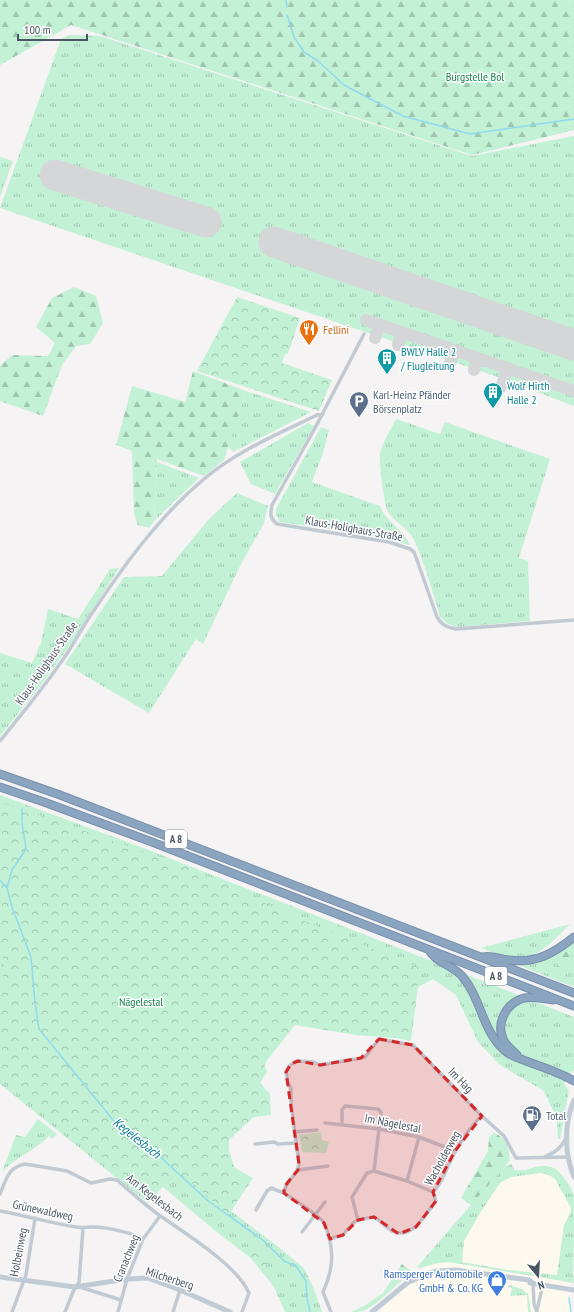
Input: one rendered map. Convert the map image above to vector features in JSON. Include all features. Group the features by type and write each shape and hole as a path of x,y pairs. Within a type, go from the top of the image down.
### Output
{"highway":[{"name":"A 8","path":"0,774 60,795 574,994"},
{"name":"A 8","path":"0,787 92,820 574,1006"},
{"path":"480,957 492,956 513,961 533,960 554,952 574,937"},
{"path":"429,950 432,956 450,966 462,976 471,989 488,1028 495,1040 508,1053 574,1081"},
{"path":"521,1059 508,1046 502,1034 502,1021 507,1009 513,1003 526,998 562,1001"},
{"path":"565,1076 574,1075"}],"main road":[{"path":"574,1100 568,1118 566,1137 568,1157 574,1177"},
{"path":"372,1312 407,1283 429,1273 444,1270 456,1270 524,1280 574,1290"},
{"name":"Milcherberg","path":"0,1277 76,1286 128,1279 148,1278 180,1290 229,1312"}],"street":[{"name":"Klaus-Holighaus-Straße","path":"364,334 323,414 272,505 270,515 272,519 277,524 389,542 410,549 414,552 437,617 441,624 448,628 456,629 574,620"},
{"name":"Klaus-Holighaus-Straße","path":"0,741 41,691 120,573 166,516 183,498 205,478 246,450 317,415 323,414"},
{"name":"Im Hag","path":"295,1132 291,1104 291,1088 288,1083 286,1072 291,1064 294,1062 304,1061 314,1062 320,1065 365,1057 379,1039 413,1045 482,1116 504,1136 516,1158 545,1157"},
{"path":"342,1125 342,1110 345,1106 378,1109 381,1112 374,1171"},
{"name":"Wacholderweg","path":"358,1220 374,1217 399,1234 412,1230 416,1227 436,1201 433,1192 438,1188 455,1151 473,1123 482,1116"},
{"name":"Im Nägelestal","path":"325,1123 379,1128 419,1137 455,1151"},
{"path":"284,1193 284,1187 298,1170 299,1164 295,1132 317,1130"},
{"path":"407,1181 419,1137"},
{"path":"545,1157 557,1151 562,1146 566,1137"},
{"path":"255,1144 274,1142 278,1144 296,1143"},
{"path":"545,1157 568,1157"},
{"name":"Am Kegelesbach","path":"0,1194 10,1170 18,1165 25,1164 67,1171 91,1183 110,1179 117,1180 160,1216 188,1234 227,1266 246,1286 249,1292 242,1312"},
{"path":"298,1170 328,1166"},
{"path":"330,1239 343,1235 353,1223 358,1220 352,1197 367,1173 374,1171 407,1181 433,1192"},
{"path":"256,1210 271,1188 284,1193 315,1214 324,1223 330,1239 333,1255 326,1286 322,1292 331,1312"},
{"path":"302,1232 325,1202"},
{"name":"Grünewaldweg","path":"0,1211 35,1218 59,1225 106,1229 135,1235 143,1239"},
{"name":"Cranachweg","path":"118,1312 128,1279 143,1239 160,1216"},
{"name":"Holbeinweg","path":"12,1312 26,1275 35,1218"},
{"name":"Grünewaldweg","path":"66,1312 78,1283 83,1228"},
{"path":"533,1283 536,1312"},
{"path":"536,1312 543,1284"},
{"name":"Milcherberg","path":"76,1286 121,1300"},
{"path":"173,1312 180,1290"}],"highlighted area":[{"path":"379,1039 413,1045 482,1116 455,1151 433,1192 436,1201 416,1227 399,1234 374,1217 358,1220 343,1235 330,1239 324,1223 284,1193 284,1187 298,1170 299,1164 286,1072 291,1064 298,1061 320,1065 361,1058"}],"shaded area":[{"path":"539,1165 556,1167 561,1172 574,1197 574,1242 570,1284 572,1312 380,1312 391,1300 410,1285 498,1181 513,1166 516,1170 521,1171"}],"green space":[{"name":"Burgstelle Bol","path":"0,0 574,0 574,130 472,155 71,25 0,65"},
{"path":"70,35 100,36 472,156 574,136 574,406 495,376 0,208 61,39"},
{"path":"0,157 13,161 0,197"},
{"path":"74,287 96,296 103,323 90,344 76,346 62,365 43,416 0,401 0,366 12,355 48,356 55,343 36,327 52,298"},
{"path":"237,297 300,318 288,354 285,354 282,363 332,380 319,411 197,371"},
{"path":"193,371 246,391 224,460 204,476 157,459 154,521 149,528 138,525 134,514 132,451 116,445 132,386 185,402"},
{"path":"246,391 311,412 233,452 228,446"},
{"path":"396,419 440,434 445,422 550,459 519,558 528,561 530,621 457,627 447,623 440,616 424,566 413,538 391,516 386,508 381,475 380,455 384,442"},
{"path":"308,423 314,426 275,494 251,484 240,462"},
{"path":"321,427 329,430 323,453 312,482 380,506 386,517 403,534 410,545 380,537 280,522 276,515 276,509"},
{"path":"157,462 199,478 154,521"},
{"path":"237,493 268,506 264,523 240,566 203,644 196,639 149,713 65,664 124,577 162,576 208,520"},
{"path":"119,568 70,645 40,686 0,736 0,653 32,663 41,643 48,609 78,619 110,569"},
{"name":"Nägelestal","path":"0,795 141,847 574,1017 574,1071 572,1071 564,1084 569,1090 560,1139 558,1139 557,1119 544,1091 500,1065 478,1042 456,995 433,979 418,987 411,1041 295,1020 269,1055 260,1077 267,1114 253,1116 229,1140 229,1152 235,1168 253,1178 231,1211 304,1268 322,1312 285,1312 274,1287 251,1258 213,1229 161,1185 148,1203 0,1084"},
{"name":"Nägelestal","path":"0,802 183,865 297,918 420,968 410,1039 356,1035 295,1025 264,1064 267,1072 260,1083 270,1094 271,1115 254,1117 228,1140 230,1161 247,1183 229,1215 177,1170 153,1198 120,1172 115,1177 104,1167 107,1161 0,1079 0,1005 4,965 0,944"},
{"path":"570,924 549,945 534,954 525,957 516,958 505,956 481,948"},
{"path":"574,940 574,987 518,965 548,958"},
{"path":"574,946 570,961 572,971 561,968 554,960"},
{"path":"38,1119 57,1134 52,1139 49,1136 38,1146 13,1162 2,1172 16,1135 25,1137"},
{"path":"321,1132 322,1140 329,1142 326,1153 302,1152 299,1135"},
{"path":"494,1133 504,1140 509,1151 510,1160 471,1205 461,1198 488,1151 489,1137"},
{"path":"511,1164 515,1170 525,1170 538,1166 548,1166 557,1170 568,1184 574,1195 574,1283 449,1262 438,1263 420,1268 417,1267 503,1168","holes":["541,1173 549,1175 555,1179 571,1208 571,1212 564,1225 557,1275 508,1270 462,1262 464,1241 500,1183 511,1177"]},
{"path":"252,1247 269,1254 270,1259 266,1266 261,1268 245,1253"},
{"path":"402,1264 411,1271 381,1299 368,1308 363,1311 351,1312 364,1306 383,1293"},
{"path":"509,1285 522,1289 528,1293 531,1312 528,1312 527,1295 510,1296 512,1288 508,1287"}],"waterway":[{"path":"286,0 287,7"},
{"path":"287,15 294,37 304,52 318,61 344,85 403,116 470,134 574,119"},
{"path":"7,888 12,870 26,849 22,822 22,809"},
{"name":"Kegelesbach","path":"0,880 7,888 12,907 31,957 39,1029 113,1120 133,1137 154,1151 207,1200 264,1241 284,1261 296,1266 306,1281 310,1312"},
{"path":"569,1298 571,1312"}],"taxiway":[{"path":"366,320 574,391"},
{"path":"375,338 380,325"},
{"path":"398,345 402,332"},
{"path":"450,363 455,350"},
{"path":"474,370 478,358"},
{"path":"501,387 508,368"}],"runway":[{"path":"55,175 206,222"},
{"path":"274,242 574,345"}],"place":[{"name":"Fellini","path":"309,346"},
{"name":"BWLV Halle 2 / Flugleitung","path":"387,375"},
{"name":"Wolf Hirth Halle 2","path":"493,409"},
{"name":"Karl-Heinz Pfänder Börsenplatz","path":"359,418"},
{"name":"Total","path":"532,1132"},
{"name":"Ramsperger Automobile GmbH & Co. KG","path":"497,1297"}]}
